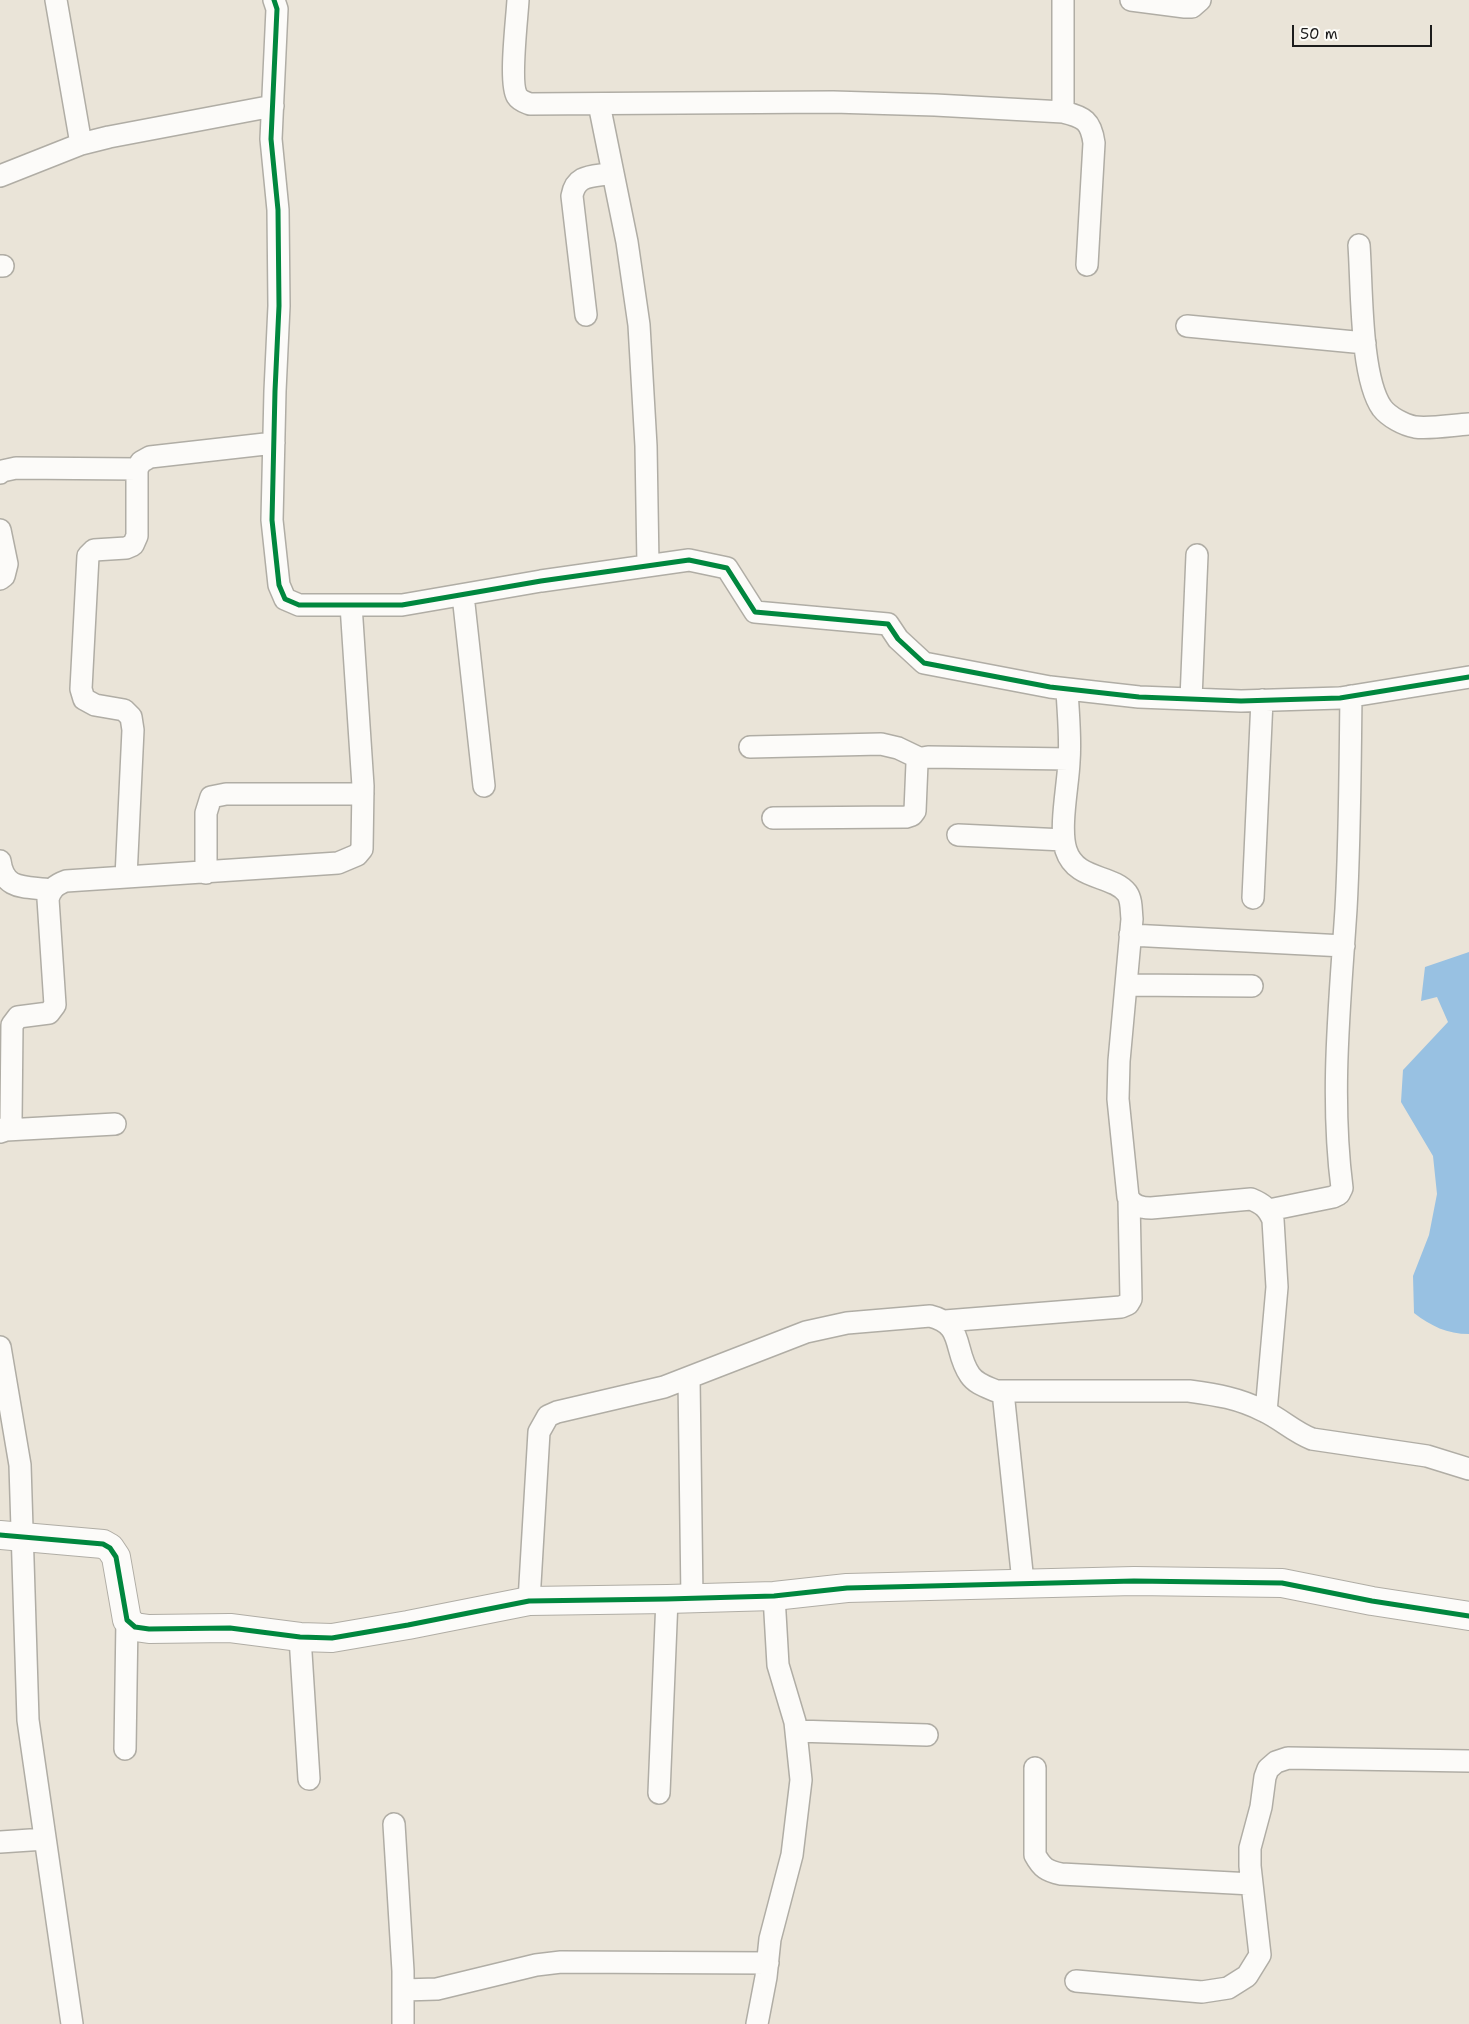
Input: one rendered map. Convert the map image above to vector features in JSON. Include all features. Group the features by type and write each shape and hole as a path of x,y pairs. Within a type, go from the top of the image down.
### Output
{"street":[{"path":"56,0 81,144"},
{"path":"274,0 277,9 271,139 278,210 280,306 272,520 279,585 285,599 299,605 402,605 648,565 690,560 727,568 755,612 888,624 898,639 924,663 1067,689 1139,697 1262,700 1351,696 1469,677"},
{"path":"518,0 513,82 518,97 530,104 833,102 1063,112 1079,116 1087,122 1092,132 1094,143 1087,265"},
{"path":"1062,0 1063,112"},
{"path":"1131,0 1185,8 1192,7 1200,0"},
{"path":"599,104 627,242 639,325 646,446 648,565"},
{"path":"0,176 81,144 109,136 273,106"},
{"path":"586,316 572,196 574,186 580,179 613,174"},
{"path":"1359,245 1366,359 1376,396 1383,409 1395,419 1415,427 1469,424"},
{"path":"1187,326 1365,343"},
{"path":"126,878 133,730 131,716 124,710 95,705 84,699 81,689 88,556 94,550 126,548 133,545 136,536 137,469 141,462 150,458 274,443"},
{"path":"0,474 2,471 16,468 137,469"},
{"path":"0,530 7,564 4,576 0,579"},
{"path":"1191,699 1196,556"},
{"path":"464,595 484,786"},
{"path":"3,1131 11,1121 12,1025 18,1017 49,1013 55,1005 48,899 51,890 57,884 66,881 338,863 349,860 362,849 363,794 351,605"},
{"path":"945,1322 1120,1307 1128,1304 1131,1299 1129,1200 1120,1132 1118,1099 1131,906 1128,894 1121,888 1081,870 1072,862 1066,850 1063,833 1069,760 1067,689"},
{"path":"1269,1210 1333,1197 1342,1188 1337,1147 1336,1085 1348,868 1351,696"},
{"path":"1253,898 1262,700"},
{"path":"750,747 881,744 898,748 921,759"},
{"path":"773,818 912,815 915,811 917,763 921,759 928,757 1069,760"},
{"path":"206,873 206,813 211,797 226,794 363,794"},
{"path":"958,836 1064,840"},
{"path":"0,861 4,878 11,884 51,890"},
{"path":"1130,935 1344,946"},
{"path":"1126,985 1252,986"},
{"path":"3,1131 115,1124"},
{"path":"1129,1200 1136,1206 1151,1208 1250,1199 1261,1203 1269,1210 1273,1220 1278,1287 1266,1412"},
{"path":"529,1601 539,1432 548,1416 557,1412 641,1393 689,1378 806,1332 847,1323 930,1316 942,1319 956,1335 964,1364 970,1376 980,1384 996,1391 1188,1391 1237,1398 1266,1412 1298,1433 1312,1439 1427,1456 1469,1469"},
{"path":"0,1347 20,1465 11,1537 28,1720 72,2024"},
{"path":"660,1793 680,1599 689,1378"},
{"path":"1002,1392 1023,1582"},
{"path":"11,1537 103,1544 110,1548 116,1557 126,1620 125,1748"},
{"path":"126,1620 135,1626 149,1629 230,1628 300,1637 342,1636 529,1601 774,1596 846,1588 1023,1582 1134,1581 1282,1583 1372,1602 1469,1616"},
{"path":"757,2024 768,1963 770,1939 792,1855 800,1780 796,1731 778,1665 774,1596"},
{"path":"300,1637 309,1779"},
{"path":"796,1731 926,1735"},
{"path":"1076,1981 1202,1992 1228,1988 1248,1976 1260,1955 1250,1866 1250,1848 1262,1808 1265,1776 1268,1769 1276,1762 1288,1758 1469,1761"},
{"path":"1035,1768 1035,1855 1041,1866 1048,1872 1252,1884"},
{"path":"394,1824 404,1990 403,2024"},
{"path":"0,1842 45,1839"},
{"path":"404,1990 436,1988 536,1965 560,1962 768,1963"}],"water":[{"path":"1469,952 1469,1334 1461,1334 1440,1328 1414,1313 1413,1276 1429,1235 1437,1194 1433,1156 1401,1102 1403,1070 1448,1022 1437,997 1421,1001 1425,967"}],"cycle path":[{"path":"274,0 277,9 271,139 278,210 279,306 272,520 279,585 285,599 299,605 402,605 541,581 689,560 727,568 755,612 888,624 898,639 924,663 1050,687 1139,697 1241,701 1340,698 1469,677"},
{"path":"0,1535 103,1544 110,1548 116,1557 127,1620 135,1627 149,1629 230,1628 300,1637 332,1638 529,1601 774,1596 847,1588 1134,1581 1282,1583 1372,1601 1469,1616"}]}
